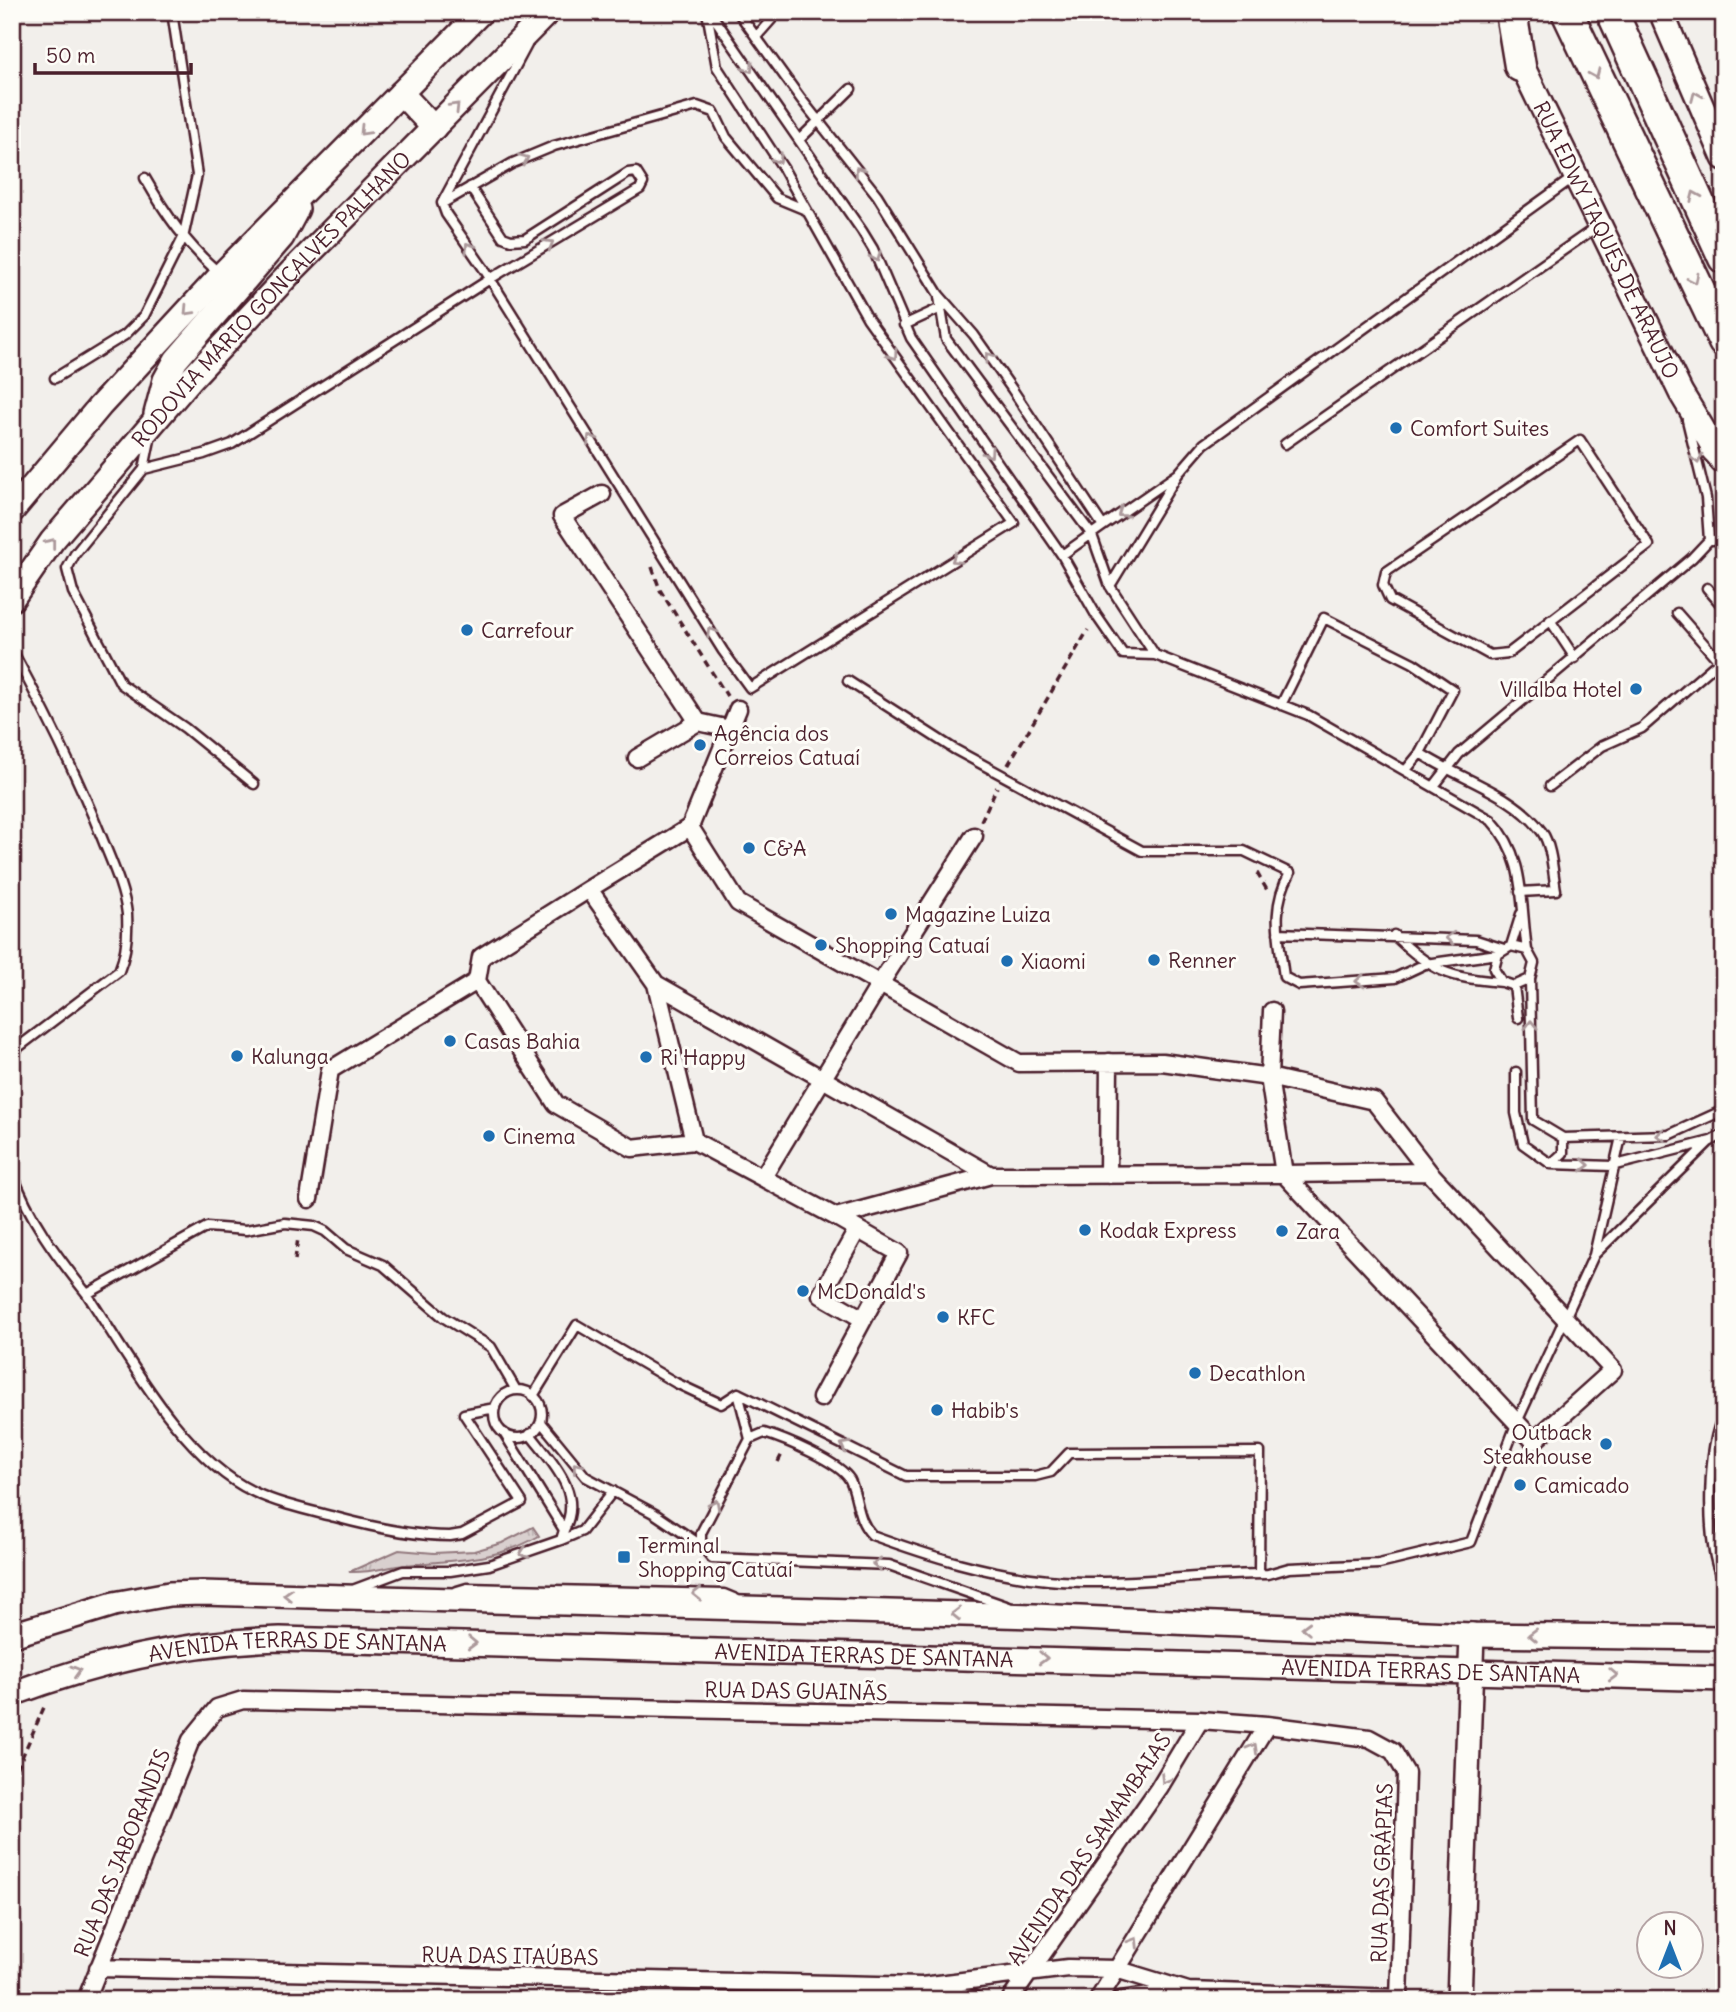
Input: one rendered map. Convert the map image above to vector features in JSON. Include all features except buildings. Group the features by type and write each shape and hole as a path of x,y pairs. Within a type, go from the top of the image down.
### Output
{"highway":[{"path":"1511,12 1520,65"},
{"path":"1567,12 1724,342"},
{"path":"1612,12 1724,258"}],"street":[{"path":"12,511 92,415 221,275 481,12"},
{"name":"RUA EDWY TAQUES DE ARAUJO","path":"1501,12 1520,65 1598,226 1681,393 1721,456"},
{"path":"1661,12 1724,158"},
{"name":"RODOVIA MÁRIO GONÇALVES PALHANO","path":"12,599 51,541 154,421 293,270 545,15"},
{"path":"401,93 434,128"},
{"path":"154,421 165,380 176,360 282,237 308,188"},
{"path":"602,494 562,516 698,722"},
{"path":"737,709 690,827 481,957 477,981 556,1104 632,1147 694,1141 836,1216 899,1253 821,1398"},
{"path":"637,758 698,722 730,729"},
{"path":"690,827 738,903 1019,1063 1162,1062 1269,1077 1374,1101 1429,1172 1613,1370 1534,1441 1284,1174 1269,1077 1272,1011"},
{"path":"763,1177 974,836"},
{"path":"589,889 656,984 694,1141"},
{"path":"309,1199 319,1121 330,1070 477,981"},
{"path":"656,984 991,1175"},
{"path":"1108,1175 1109,1062"},
{"path":"836,1216 991,1175 1429,1172"},
{"path":"857,1230 821,1296 863,1319"},
{"name":"AVENIDA TERRAS DE SANTANA","path":"12,1634 114,1604 169,1594 1035,1616 1472,1634 1724,1638"},
{"path":"1459,2000 1472,1634"},
{"name":"AVENIDA TERRAS DE SANTANA","path":"12,1694 58,1677 157,1651 280,1639 1724,1679"},
{"name":"RUA DAS GUAINÃS","path":"202,1724 217,1708 243,1700 1200,1720 1267,1725 1369,1738 1393,1751"},
{"name":"AVENIDA DAS SAMAMBAIAS","path":"1010,2000 1159,1788 1200,1720"},
{"name":"RUA DAS JABORANDIS","path":"86,2000 191,1740 202,1724"},
{"path":"1098,2000 1267,1725"},
{"name":"RUA DAS GRÁPIAS","path":"1393,1751 1406,1773 1399,1999"},
{"name":"RUA DAS ITAÚBAS","path":"98,1968 922,1986 1068,1968 1116,1969 1188,1990"},
{"name":"RUA DAS ITAÚBAS","path":"922,1986 974,2000"},
{"name":"RUA DAS ITAÚBAS","path":"1121,2000 1188,1990 1399,1999"}],"lane":[{"path":"55,378 125,335 144,316 183,238 197,175 173,12"},
{"path":"708,12 873,249 904,325 1062,555 1096,615 1123,654 1155,655 1314,719 1491,820 1506,836 1519,866 1527,950 1534,963 1530,978 1533,1120 1563,1138 1669,1135 1724,1110"},
{"path":"545,15 442,203 446,214 490,279 723,651 750,688 1014,523 868,319 783,168 717,67 708,12"},
{"path":"738,12 818,121 877,194 944,306 1005,378 1102,526"},
{"path":"756,37 778,12"},
{"path":"799,140 851,89"},
{"path":"442,203 554,146 697,106 714,112 726,137 777,198 806,210"},
{"path":"144,469 204,454 232,443 490,279 640,189 643,183 636,172 628,173 525,239 511,240 503,237 470,187"},
{"path":"1110,586 1178,474 1204,444 1574,177"},
{"path":"145,178 183,238 221,275"},
{"path":"1285,444 1598,226"},
{"path":"904,325 944,306"},
{"path":"944,306 946,339 1092,535 1110,586 1155,655"},
{"path":"1681,393 1706,498 1709,540"},
{"path":"154,421 144,469 75,554 67,569 73,592 121,684 185,728 254,784"},
{"path":"1580,440 1649,545 1550,621 1509,653 1490,655 1390,600 1383,585 1386,572 1580,440"},
{"path":"1062,555 1178,474"},
{"path":"1434,786 1459,754 1692,558 1709,540 1724,540"},
{"path":"1707,588 1724,608"},
{"path":"1550,786 1602,746 1642,728 1721,659 1677,612"},
{"path":"1281,705 1324,618 1413,663 1453,690 1420,752 1406,770"},
{"path":"1550,621 1574,658"},
{"path":"12,650 47,715 89,807 113,865 127,913 126,950 119,971 12,1052"},
{"path":"848,681 954,750 1142,851 1244,850 1290,873 1278,896 1278,933 1284,977 1299,985 1395,978 1425,964 1504,949 1527,950"},
{"path":"1420,752 1447,771 1513,803 1544,834 1556,890 1520,892"},
{"path":"1502,982 1494,969 1522,911"},
{"path":"1278,933 1476,940 1504,949"},
{"path":"1394,935 1425,964 1465,979 1502,982 1514,986 1530,978"},
{"path":"1514,986 1518,1018"},
{"path":"1516,1072 1516,1113 1523,1144 1551,1164 1612,1166 1711,1141"},
{"path":"1594,1255 1711,1141 1724,1133"},
{"path":"701,1545 704,1525 750,1439 759,1434 770,1435 837,1466 849,1478 864,1527 872,1535 954,1564 1051,1580 1105,1581 1259,1574 1289,1568 1379,1564 1471,1542 1517,1422 1594,1255 1612,1166 1621,1137"},
{"path":"1551,1164 1563,1153 1563,1138"},
{"path":"12,1172 31,1216 48,1246 88,1294 175,1423 209,1460 253,1491 369,1527 450,1536 462,1534 522,1502 464,1414 495,1408"},
{"path":"88,1294 196,1230 207,1227 246,1230 285,1223 314,1226 325,1231 346,1249 383,1265 443,1317 491,1347 516,1390"},
{"path":"533,1395 577,1325 676,1383 721,1404 738,1394"},
{"path":"504,1433 517,1438 530,1434 541,1422 542,1410 533,1395 516,1390 503,1396 495,1408 495,1422 564,1530"},
{"path":"738,1394 906,1476 1035,1476 1051,1472 1069,1453 1260,1452 1259,1574"},
{"path":"738,1394 750,1439"},
{"path":"1724,1415 1715,1438 1711,1469 1713,1555 1719,1571 1724,1572"},
{"path":"541,1422 580,1472 655,1514 701,1545 712,1558 889,1564 1035,1616"},
{"path":"530,1434 564,1480 572,1499 572,1516 561,1540"},
{"path":"338,1597 394,1574 461,1570 489,1564 561,1540 582,1531 613,1491"}],"path":[{"path":"974,836 1003,774 1096,615"},
{"path":"12,1780 58,1677"}],"green space":[{"path":"533,1527 539,1536 504,1552 469,1559 349,1572 399,1550 434,1553 474,1551 502,1543"}],"place":[{"name":"Comfort Suites","path":"1396,428"},
{"name":"Carrefour","path":"467,630"},
{"name":"Villalba Hotel","path":"1636,689"},
{"name":"Agência dos Correios Catuaí","path":"700,745"},
{"name":"C&A","path":"749,848"},
{"name":"Magazine Luiza","path":"891,914"},
{"name":"Shopping Catuaí","path":"821,945"},
{"name":"Renner","path":"1154,960"},
{"name":"Xiaomi","path":"1007,961"},
{"name":"Casas Bahia","path":"450,1041"},
{"name":"Kalunga","path":"237,1056"},
{"name":"Ri Happy","path":"646,1057"},
{"name":"Cinema","path":"489,1136"},
{"name":"Kodak Express","path":"1085,1230"},
{"name":"Zara","path":"1282,1231"},
{"name":"McDonald's","path":"803,1291"},
{"name":"KFC","path":"943,1317"},
{"name":"Decathlon","path":"1195,1373"},
{"name":"Habib's","path":"937,1410"},
{"name":"Outback Steakhouse","path":"1606,1444"},
{"name":"Camicado","path":"1520,1485"},
{"name":"Terminal Shopping Catuaí","path":"624,1557"}]}
